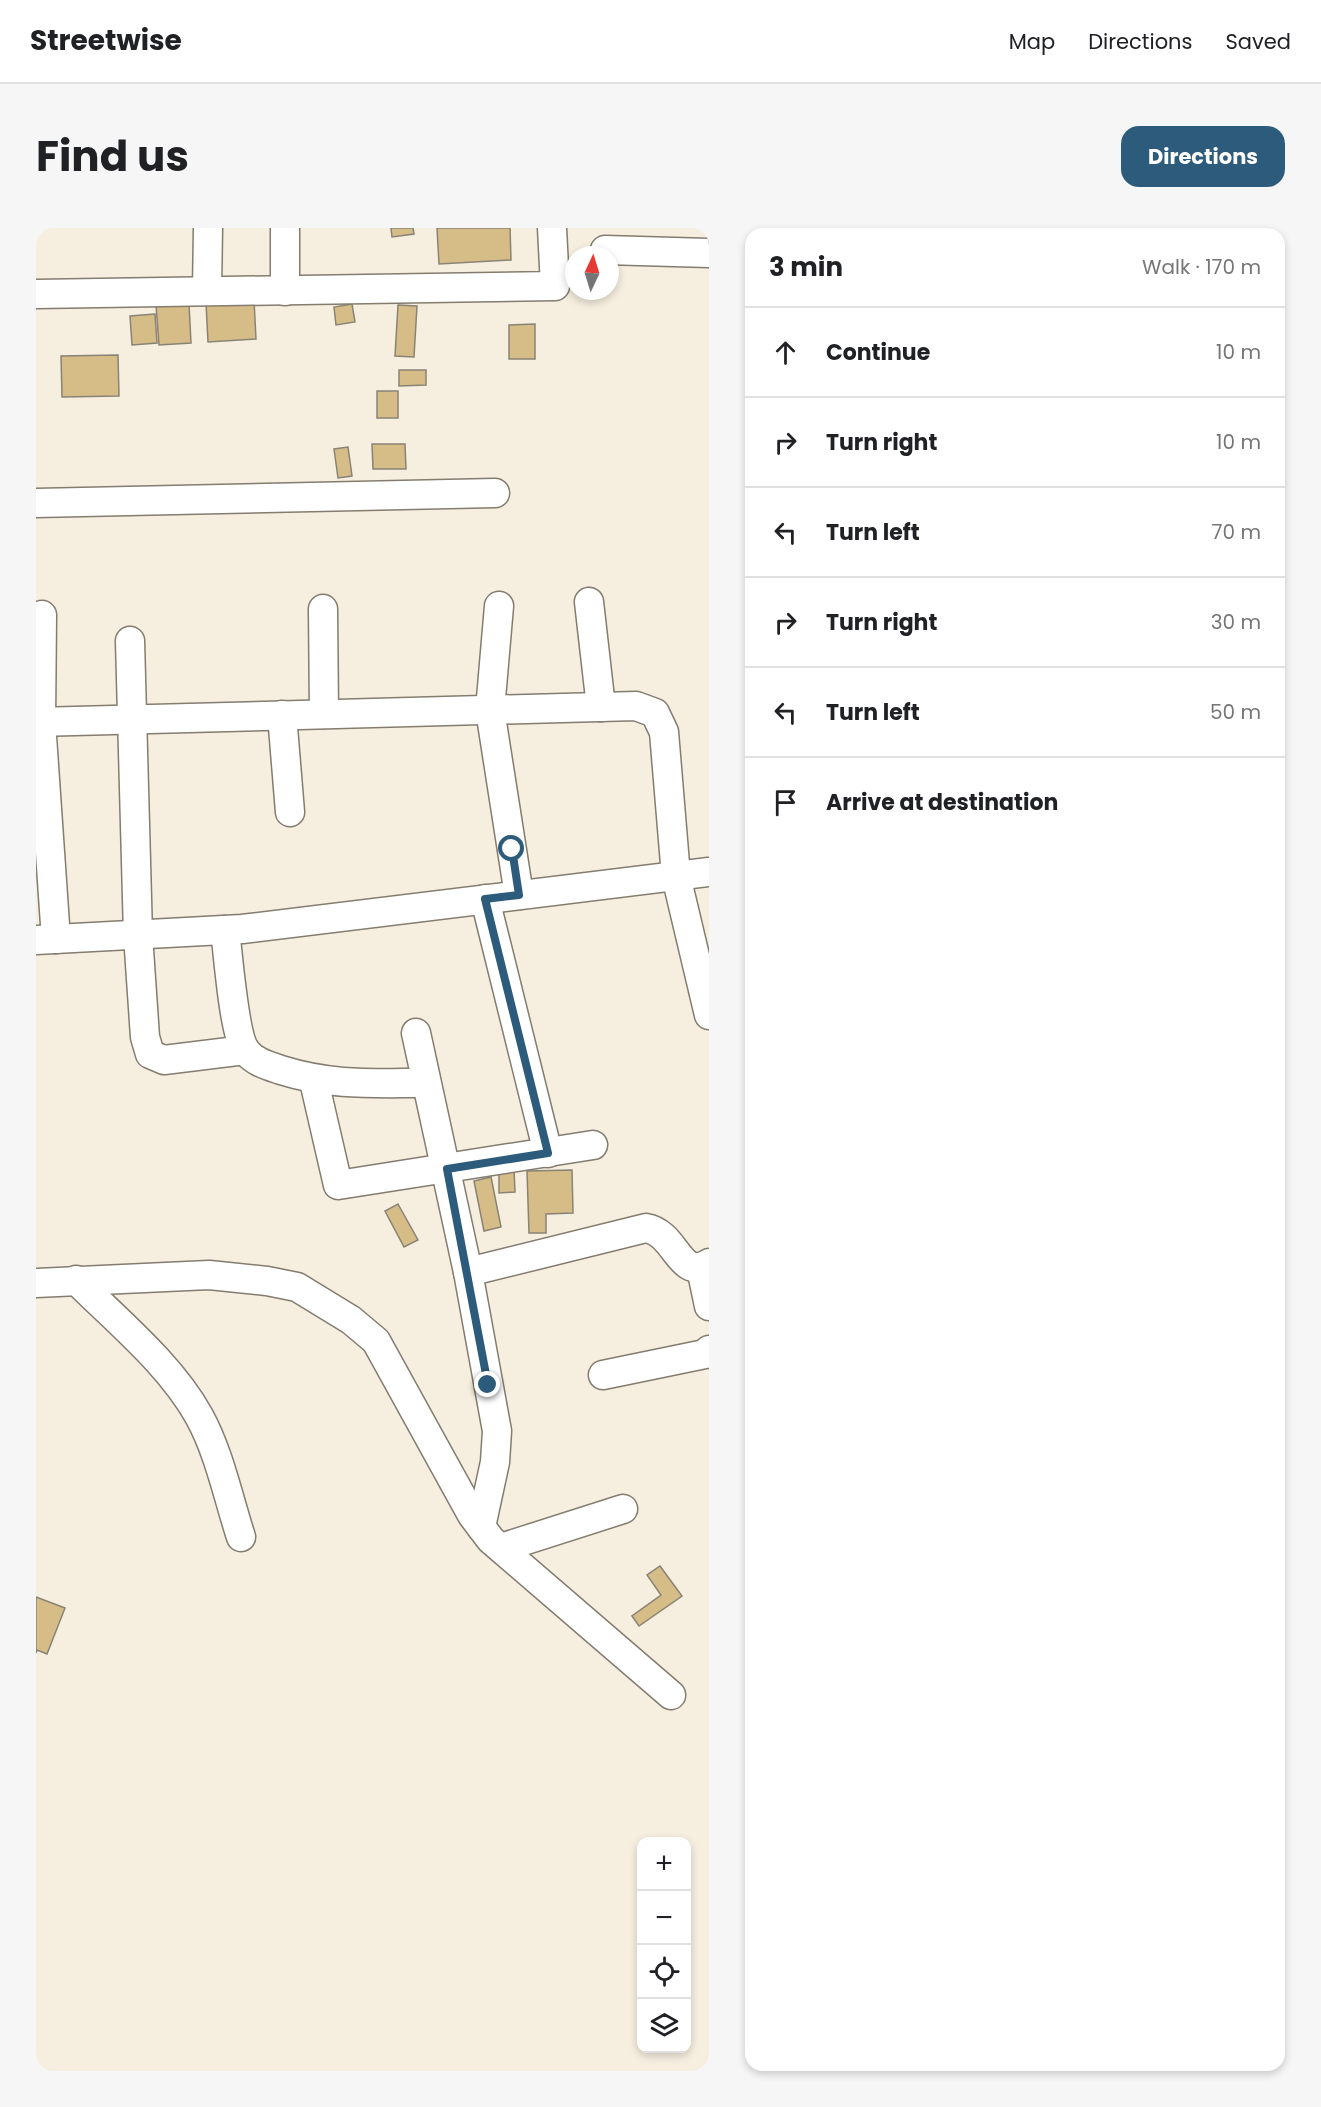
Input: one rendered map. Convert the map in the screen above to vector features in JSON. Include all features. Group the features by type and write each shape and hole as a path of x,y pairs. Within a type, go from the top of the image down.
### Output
{"street":[{"path":"207,290 208,228"},
{"path":"285,228 285,291"},
{"path":"36,294 555,286 552,228"},
{"path":"619,250 709,253"},
{"path":"36,503 495,494"},
{"path":"589,602 600,707"},
{"path":"499,606 490,710 519,895"},
{"path":"323,609 324,714"},
{"path":"42,615 39,722 46,940 225,930 709,872"},
{"path":"130,641 130,719 144,1037 150,1054 164,1060 245,1050"},
{"path":"39,722 636,706 655,713 664,732 676,876 709,1015"},
{"path":"282,715 290,812"},
{"path":"485,899 548,1153"},
{"path":"225,930 235,1014 245,1050 262,1064 314,1081 426,1083"},
{"path":"416,1033 468,1272 496,1431 495,1462 481,1527"},
{"path":"314,1081 338,1185 593,1145"},
{"path":"468,1272 646,1228 655,1230 667,1239 681,1260 690,1267 705,1266 709,1306"},
{"path":"36,1283 209,1275 267,1281 297,1287 342,1314 376,1341 472,1515 481,1527 501,1548 670,1695"},
{"path":"76,1280 168,1373 188,1398 209,1440 241,1537"},
{"path":"603,1375 705,1354 709,1350"},
{"path":"501,1548 622,1509"}],"building":[{"path":"391,228 413,228 414,234 392,237"},
{"path":"437,228 510,228 511,260 439,264"},
{"path":"254,300 256,339 208,342 206,303"},
{"path":"189,304 191,343 159,345 156,305"},
{"path":"352,304 355,322 336,325 334,307"},
{"path":"398,305 417,306 414,357 395,356"},
{"path":"155,314 157,343 132,345 130,316"},
{"path":"535,324 535,359 509,359 509,325"},
{"path":"118,355 119,396 62,397 61,356"},
{"path":"399,370 426,370 426,385 399,386"},
{"path":"377,391 398,391 398,418 377,418"},
{"path":"372,444 405,444 406,469 373,469"},
{"path":"348,447 352,476 338,478 334,449"},
{"path":"499,1169 514,1169 515,1192 499,1193"},
{"path":"572,1170 573,1213 546,1214 546,1233 529,1233 527,1171"},
{"path":"491,1177 501,1227 484,1231 474,1181"},
{"path":"398,1204 418,1240 404,1247 385,1211"},
{"path":"660,1566 682,1596 639,1626 632,1616 661,1595 647,1575"},
{"path":"36,1597 65,1608 47,1654 37,1650 36,1653"}],"route":[{"path":"488,1385 447,1169 548,1153 485,899 519,895 512,849"}]}
